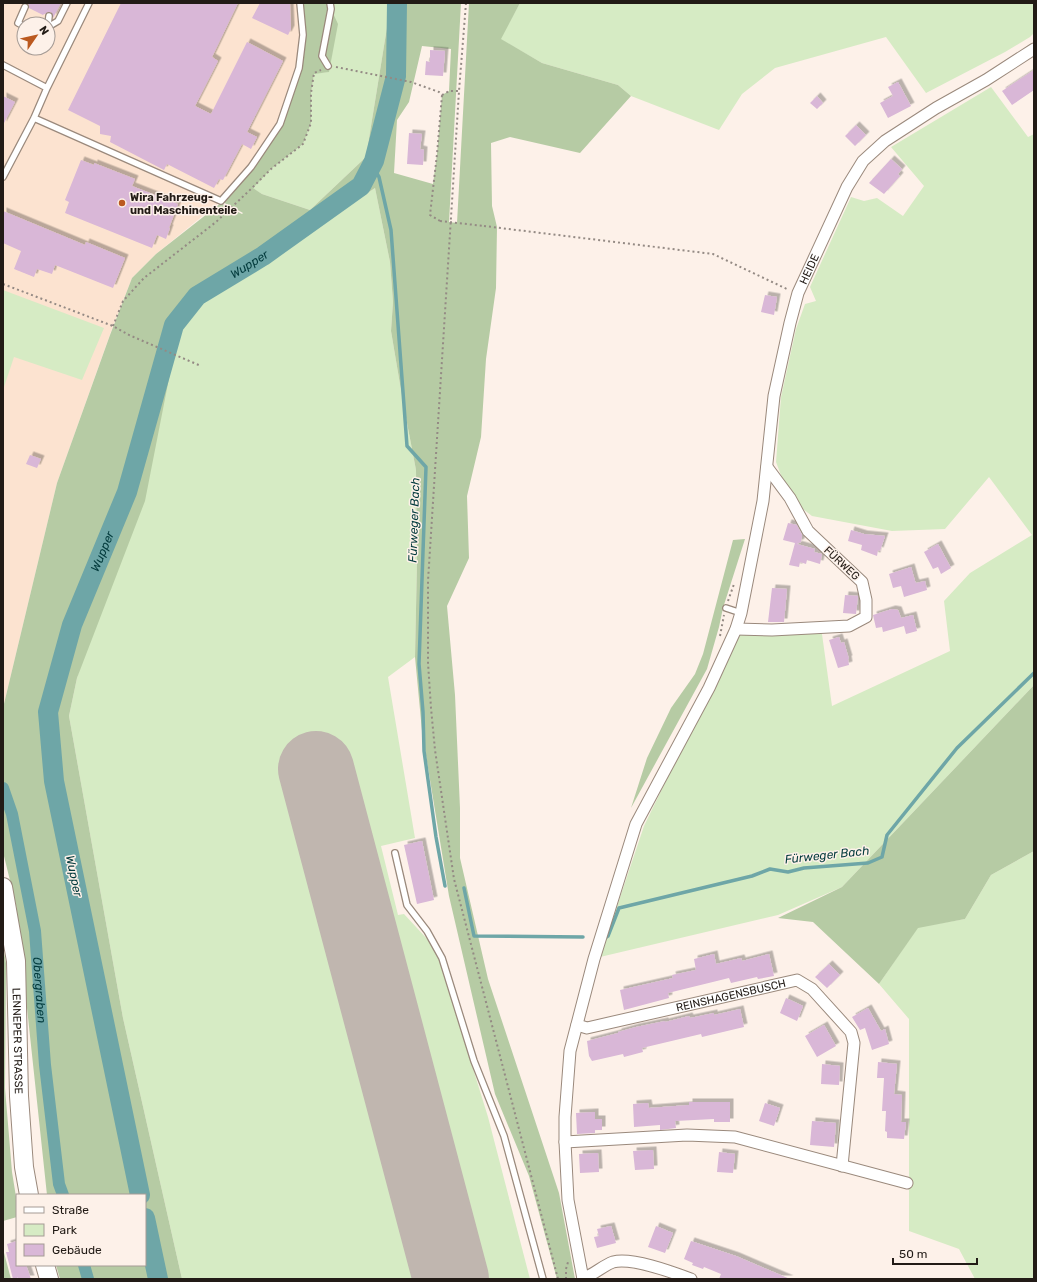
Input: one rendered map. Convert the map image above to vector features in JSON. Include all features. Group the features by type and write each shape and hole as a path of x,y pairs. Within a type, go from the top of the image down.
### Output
{"main road":[{"name":"LENNEPER STRASSE","path":"3,887 16,961 19,1096 24,1167 29,1194"},
{"path":"45,1266 49,1279"}],"street":[{"name":"HEIDE","path":"798,293 847,187 863,161 885,141 936,108 986,80 1034,49"},
{"path":"691,1279 666,1270 629,1261 613,1262 583,1279 568,1200 565,1117 570,1051 594,959 636,824 709,688 736,629 741,613 763,501 774,396 788,328 798,293"},
{"name":"FÜRWEG","path":"736,629 772,630 848,626 866,617 866,600 862,582 842,565 808,531 790,498 767,467"},
{"name":"REINSHAGENSBUSCH","path":"577,1025 587,1028 797,980 812,989 851,1032 854,1044 842,1166"},
{"path":"565,1142 687,1136 735,1137 906,1183"}],"lane":[{"path":"56,22 58,21 67,3"},
{"path":"3,177 34,118 47,88 89,3"},
{"path":"34,118 221,201 251,167 280,124 299,68 303,35 300,3"},
{"path":"328,66 322,56 331,9 330,3"},
{"path":"21,16 25,7"},
{"path":"3,65 47,88"},
{"path":"726,608 741,613"},
{"path":"394,853 407,905 427,931 442,958 474,1061 504,1136 544,1279"}],"path":[{"path":"466,3 459,91 428,581 428,662 431,708 435,750 454,879 558,1279"},
{"path":"328,66 411,82 439,92 442,95 449,91 459,91"},
{"name":"HEIDE","path":"442,95 430,215 440,221 713,254 798,293"},
{"path":"3,284 113,326 128,335 201,366"}],"shaded area":[{"path":"3,3 300,3 303,35 299,68 280,124 251,167 221,201 156,254 132,278 113,326 57,483 3,708"}],"green space":[{"path":"300,3 330,3 331,9 338,24 329,72 314,74 311,93 311,123 303,144 271,169 253,188 262,194 310,210 366,157 389,15 389,3 461,3 449,222 457,223 469,3 520,3 501,39 542,63 618,85 631,96 580,153 510,137 491,143 492,206 497,227 496,288 486,359 481,437 467,496 469,558 447,606 455,695 460,808 460,858 488,979 559,1193 575,1279 557,1279 529,1176 495,1094 449,896 422,731 415,657 417,561 416,470 391,331 393,302 390,262 375,188 203,303 182,328 172,363 145,501 77,678 69,716 123,1018 182,1279 60,1279 56,1266 146,1266 146,1194 47,1194 16,905 3,852 3,708 57,483 132,278 156,254 221,203 242,214 243,213 221,201 251,167 280,124 299,68 303,35","holes":["422,46 451,49 449,91 442,95 433,184 394,173 397,120 409,102"]},
{"path":"330,3 389,3 389,15 366,157 310,210 262,194 252,188 271,169 303,144 311,123 311,93 314,73 328,72"},
{"path":"520,3 1034,3 1034,33 1005,52 926,93 886,37 775,68 742,94 719,130 631,96 618,85 542,63 500,39"},
{"path":"991,87 1028,137 1034,134 1034,685 842,887 778,915 600,957 644,826 720,670 740,634 821,627 832,706 950,651 944,601 970,573 1032,535 989,477 945,529 892,531 812,516 790,499 776,462 781,397 796,329 805,304 816,301 810,287 851,197 864,201 877,198 903,216 924,186 891,147"},
{"path":"375,188 390,262 393,302 391,331 416,470 417,561 415,657 388,677 415,838 381,846 398,915 404,914 429,941 440,962 488,1117 530,1279 182,1279 123,1018 69,716 77,678 182,328 203,303"},
{"path":"3,290 104,328 82,380 14,357 4,387 3,386"},
{"path":"745,539 723,608 707,669 631,808 647,758 671,708 695,674 703,654 733,540"},
{"path":"1034,685 1034,851 991,875 965,919 918,928 879,984 813,922 778,918 842,887"},
{"path":"1034,851 1034,1279 975,1279 959,1249 909,1231 909,1019 879,984 918,927 965,919 991,875"},
{"path":"3,947 6,963 5,1088 12,1172 16,1197 16,1217 3,1221"},
{"path":"3,1249 11,1279 3,1279"}],"building":[{"path":"26,3 61,3 54,16 52,16 51,12 43,15 29,8 29,5"},
{"path":"121,3 238,3 212,57 218,61 195,106 211,114 247,42 283,61 247,132 257,137 251,149 242,144 223,180 219,179 214,188 167,164 164,170 110,142 111,136 100,134 100,126 68,110"},
{"path":"260,3 290,3 291,29 288,35 252,18"},
{"path":"430,50 445,51 443,76 425,75 426,61 430,62"},
{"path":"1034,70 1034,90 1012,105 1002,91"},
{"path":"898,82 911,106 888,118 880,103 893,96 888,87"},
{"path":"3,96 15,102 3,125"},
{"path":"817,96 823,103 817,109 810,103"},
{"path":"856,125 866,135 855,146 845,136"},
{"path":"409,133 422,134 420,149 424,150 423,165 407,164"},
{"path":"891,159 902,169 898,174 900,176 884,194 869,183"},
{"name":"Wira Fahrzeug- und Maschinenteile","path":"81,160 94,165 94,163 135,179 132,186 178,204 166,239 157,235 152,248 65,213 69,202 65,200"},
{"path":"3,211 85,245 86,242 125,258 113,288 55,265 52,274 37,269 34,277 14,269 21,251 3,243"},
{"path":"765,295 777,297 774,315 761,312"},
{"path":"30,455 41,459 37,468 26,464"},
{"path":"788,523 797,525 802,535 801,542 797,544 815,549 814,552 822,554 820,564 807,560 806,564 800,562 799,567 789,565 795,543 783,540"},
{"path":"851,530 864,534 885,536 880,551 878,550 877,556 861,550 862,545 848,541"},
{"path":"938,544 951,568 941,574 938,567 933,569 924,552"},
{"path":"911,567 916,583 925,581 927,590 904,597 901,586 893,588 889,574"},
{"path":"772,588 787,589 784,622 768,622"},
{"path":"845,595 858,596 856,614 843,613"},
{"path":"892,609 898,610 901,618 913,615 917,631 906,634 904,626 883,632 882,627 876,628 873,615"},
{"path":"839,637 841,643 844,642 849,659 849,665 838,668 829,640"},
{"path":"422,841 434,900 417,904 404,845"},
{"path":"714,954 716,964 741,958 742,961 769,954 774,976 758,979 757,977 731,983 729,978 668,993 669,998 624,1010 620,990 673,978 672,975 696,970 694,959"},
{"path":"829,964 840,975 827,988 815,977"},
{"path":"786,998 803,1006 797,1021 780,1013"},
{"path":"868,1008 881,1031 885,1029 889,1044 872,1050 865,1028 860,1030 852,1017"},
{"path":"740,1009 744,1027 702,1037 701,1034 642,1048 643,1052 624,1057 623,1054 592,1061 589,1056 587,1041 636,1027 689,1016 690,1018 714,1013 714,1015"},
{"path":"824,1025 836,1046 817,1057 805,1036"},
{"path":"878,1062 897,1064 894,1094 902,1095 901,1122 906,1122 904,1139 887,1138 887,1132 885,1131 886,1111 882,1111 884,1078 877,1078"},
{"path":"822,1064 840,1066 839,1085 821,1084"},
{"path":"689,1102 730,1102 730,1122 714,1122 714,1119 675,1121 676,1128 660,1130 660,1125 634,1127 633,1104 648,1103 649,1108 689,1105"},
{"path":"765,1103 780,1108 774,1126 759,1121"},
{"path":"595,1112 595,1119 602,1119 602,1130 595,1130 595,1133 577,1134 576,1113"},
{"path":"812,1121 836,1123 834,1147 810,1145"},
{"path":"653,1150 654,1169 635,1170 633,1151"},
{"path":"719,1152 735,1154 733,1173 717,1172"},
{"path":"598,1153 599,1172 580,1173 579,1154"},
{"path":"611,1226 616,1243 597,1248 594,1237 599,1236 597,1229"},
{"path":"656,1226 673,1233 665,1253 648,1247"},
{"path":"16,1241 16,1266 26,1266 31,1279 18,1279 17,1277 17,1279 13,1279 6,1252 9,1252 7,1244"},
{"path":"691,1241 736,1256 790,1279 719,1279 721,1274 704,1267 703,1269 692,1265 693,1263 684,1259"}],"waterway":[{"name":"Wupper","path":"140,1194 54,781 48,712 72,625 127,492 174,325 197,296 263,256 361,186 374,161 396,76 397,3"},
{"name":"Fürweger Bach","path":"372,165 379,177 391,230 407,446 426,467 419,664 423,712 424,751 436,837 445,886"},
{"name":"Fürweger Bach","path":"605,938 608,936 619,908 752,876 770,869 788,872 804,868 868,863 882,857 887,835 957,748 1034,673"},
{"name":"Obergraben","path":"3,788 12,814 35,931 45,1065 59,1184 63,1194"},
{"name":"Fürweger Bach","path":"464,888 474,936 583,937"},
{"name":"Wupper","path":"146,1223 158,1279"},
{"name":"Obergraben","path":"84,1266 88,1279"}],"runway":[{"path":"316,769 451,1279"}],"place":[{"name":"Wira Fahrzeug- und Maschinenteile","path":"122,203"}]}
